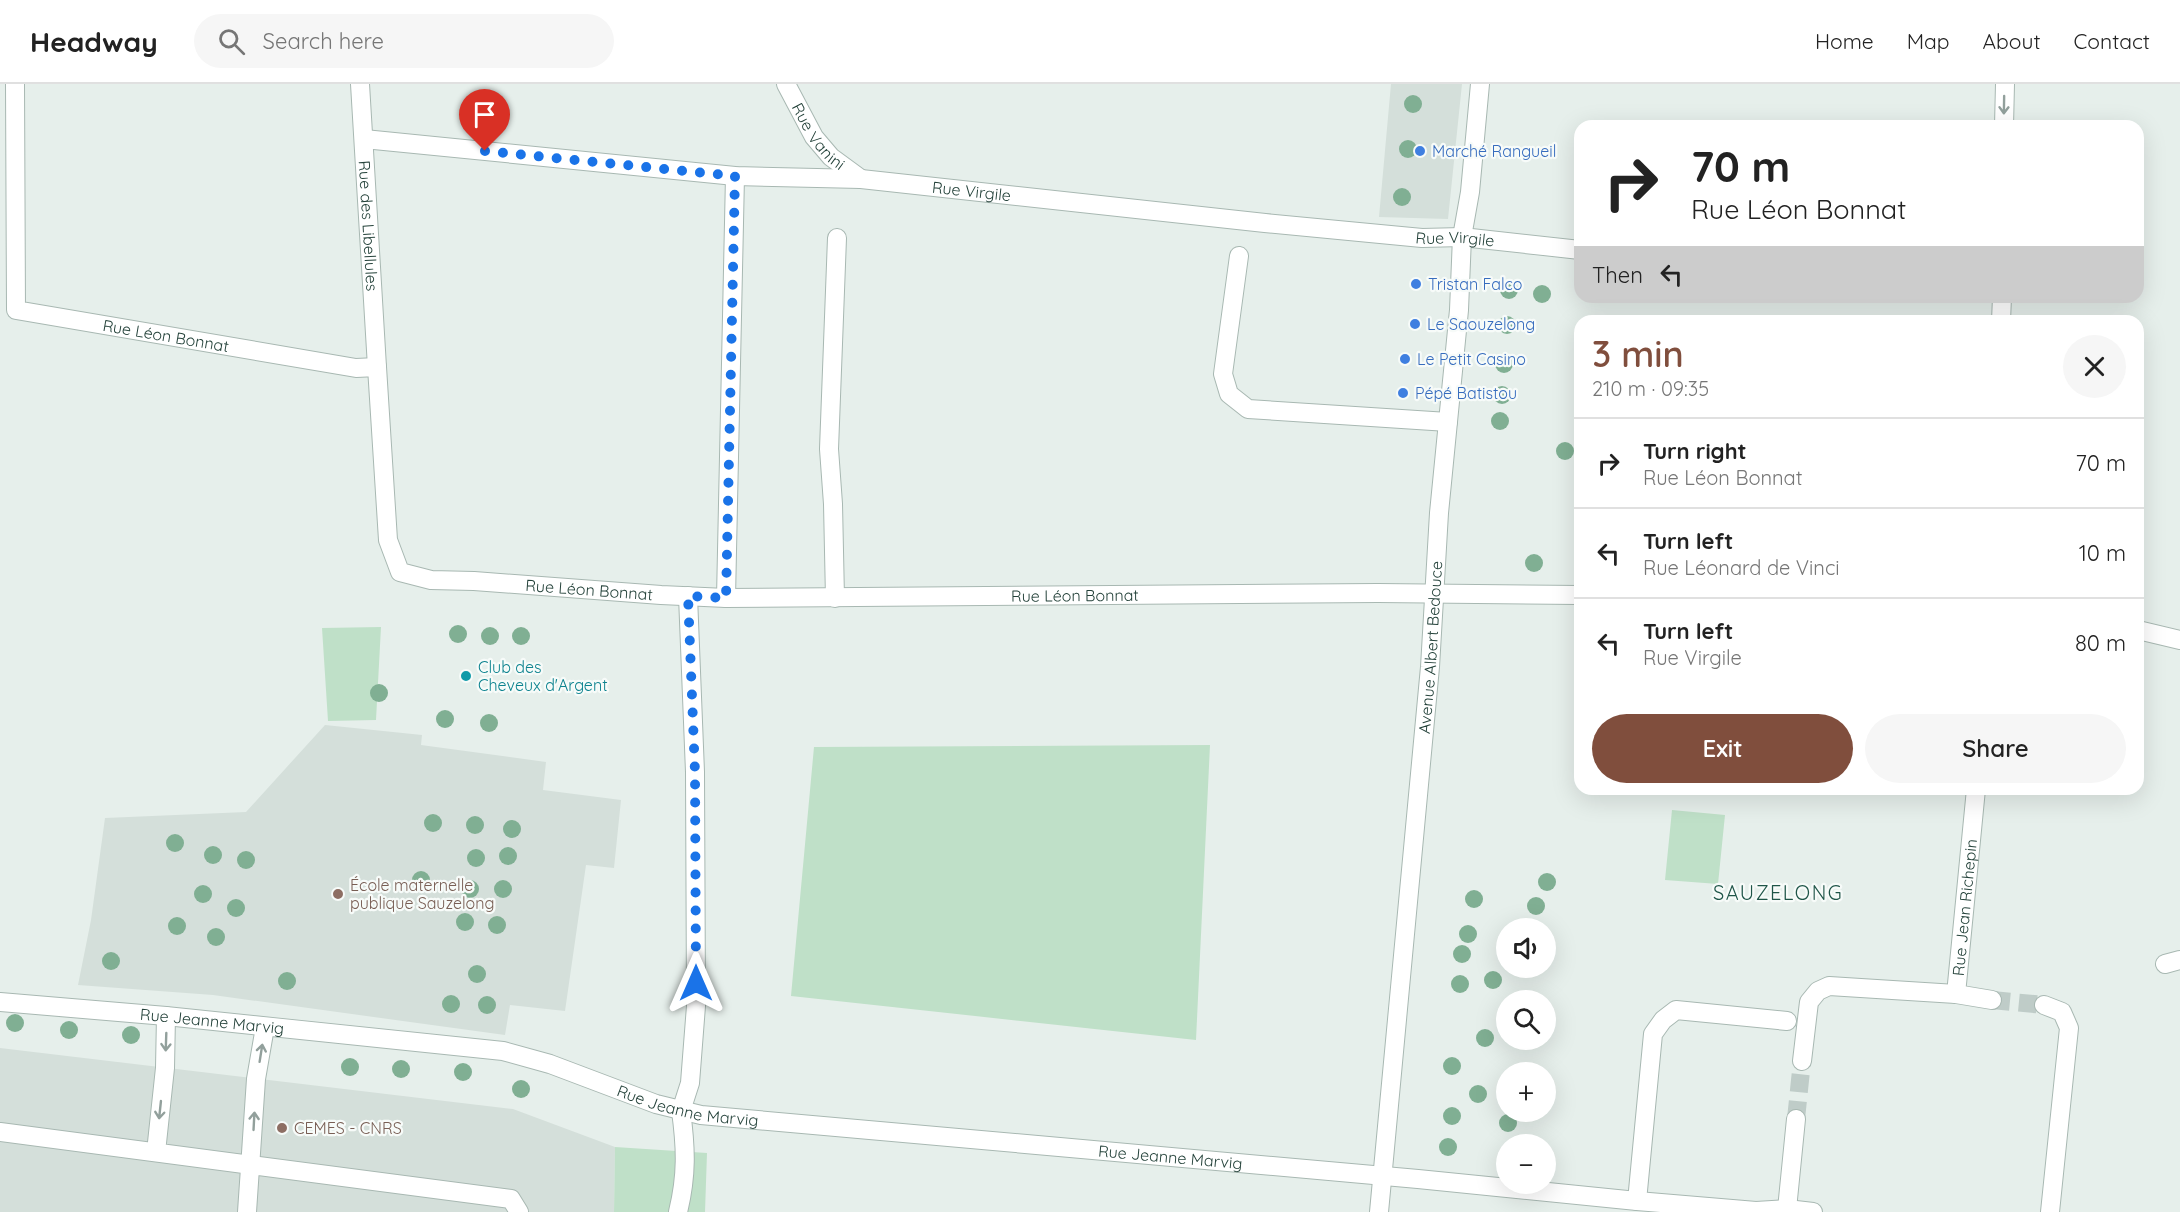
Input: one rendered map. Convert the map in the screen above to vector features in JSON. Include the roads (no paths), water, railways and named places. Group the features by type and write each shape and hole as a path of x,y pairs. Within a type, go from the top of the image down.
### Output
{"street":[{"name":"Rue Léon Bonnat","path":"15,84 8,309 356,368 377,367 388,540 400,572 431,580 726,598 1574,595"},
{"name":"Rue des Libellules","path":"360,84 377,367"},
{"name":"Rue Vanini","path":"786,84 814,137 831,157 861,179"},
{"name":"Avenue Albert Bedouce","path":"1379,1212 1430,667 1439,513 1459,310 1462,237 1470,192 1480,84"},
{"path":"2004,120 2005,84"},
{"name":"Rue Virgile","path":"364,139 735,176 861,179 1276,224 1422,238 1462,237 1574,249"},
{"path":"726,598 735,176"},
{"path":"835,598 829,449 837,238"},
{"path":"1239,256 1223,374 1229,394 1238,402 1248,409 1448,422"},
{"path":"678,1212 686,1153 681,1111 690,1083 696,1006 695,772 688,596"},
{"path":"2144,631 2180,640"},
{"name":"Rue Jean Richepin","path":"1802,1061 1809,1002 1818,991 1829,986 1956,994 1975,795"},
{"path":"1956,994 1992,1000"},
{"name":"Rue Jeanne Marvig","path":"0,1002 166,1016 503,1051 550,1064 656,1104 700,1116 1756,1212 1787,1209 1813,1212"},
{"path":"2044,1005 2062,1012 2069,1028 2050,1212"},
{"path":"1637,1201 1653,1034 1663,1020 1676,1010 1787,1021"},
{"path":"156,1152 165,1068 166,1016"},
{"path":"247,1212 256,1079 265,1027"},
{"path":"1787,1209 1796,1119"},
{"path":"0,1132 511,1199 519,1212"}],"tunnel":[{"path":"1992,1000 2044,1005"},
{"path":"1796,1119 1802,1061"}],"place":[{"name":"Marché Rangueil","path":"1420,151"},
{"name":"Tristan Falco","path":"1416,284"},
{"name":"Le Saouzelong","path":"1415,324"},
{"name":"Le Petit Casino","path":"1405,359"},
{"name":"Pépé Batistou","path":"1403,393"},
{"name":"Club des Cheveux d'Argent","path":"466,676"},
{"name":"École maternelle publique Sauzelong","path":"338,894"},
{"name":"CEMES - CNRS","path":"282,1128"}],"district":[{"name":"SAUZELONG","path":"1778,892"}]}
